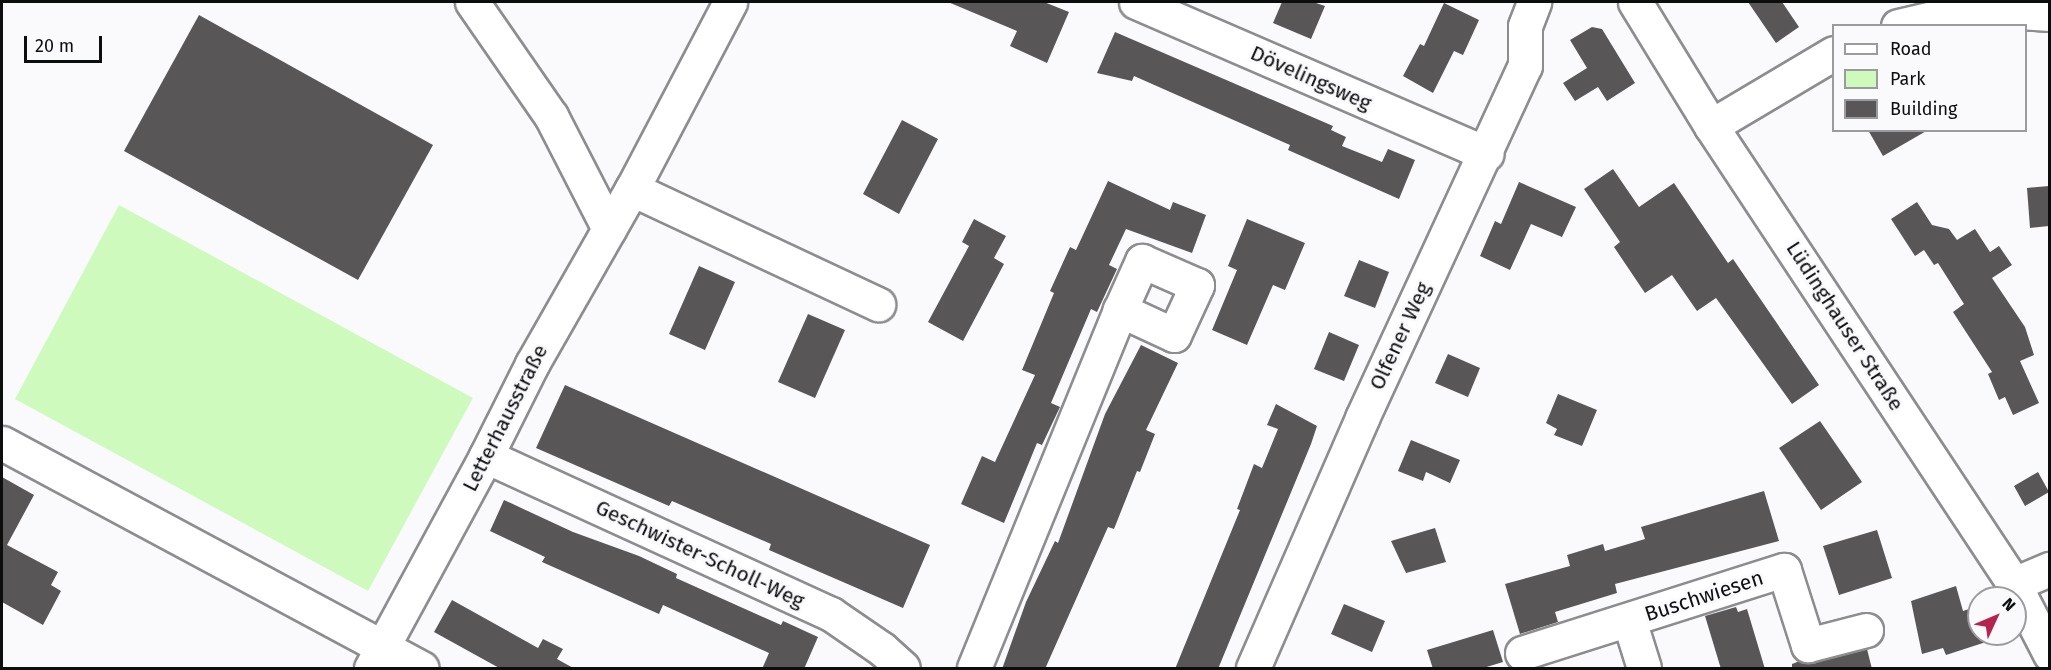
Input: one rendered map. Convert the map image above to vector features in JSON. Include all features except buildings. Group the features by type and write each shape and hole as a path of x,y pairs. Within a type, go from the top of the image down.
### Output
{"street":[{"path":"472,2 551,116 609,229"},
{"name":"Letterhausstraße","path":"377,659 486,456 532,364 632,189 730,2"},
{"name":"Dövelingsweg","path":"1136,2 1487,154"},
{"name":"Olfener Weg","path":"1253,669 1362,418 1487,154 1524,66 1525,26 1534,2"},
{"name":"Lüdinghauser Straße","path":"1635,2 1711,126 2014,584 2049,654"},
{"path":"1907,24 1954,13 1989,10 2049,14"},
{"path":"1711,126 1832,55"},
{"path":"632,189 878,303"},
{"path":"974,669 1120,310 1142,261 1197,285 1174,335 1120,310"},
{"path":"2,443 377,659 422,669"},
{"name":"Geschwister-Scholl-Weg","path":"486,456 831,614 882,649 903,669"},
{"path":"2014,584 2049,569"},
{"name":"Buschwiesen","path":"1522,653 1784,570 1808,645 1866,630"},
{"name":"Buschwiesen","path":"1629,620 1644,669"}],"green space":[{"path":"119,205 473,398 368,591 15,399"}]}
